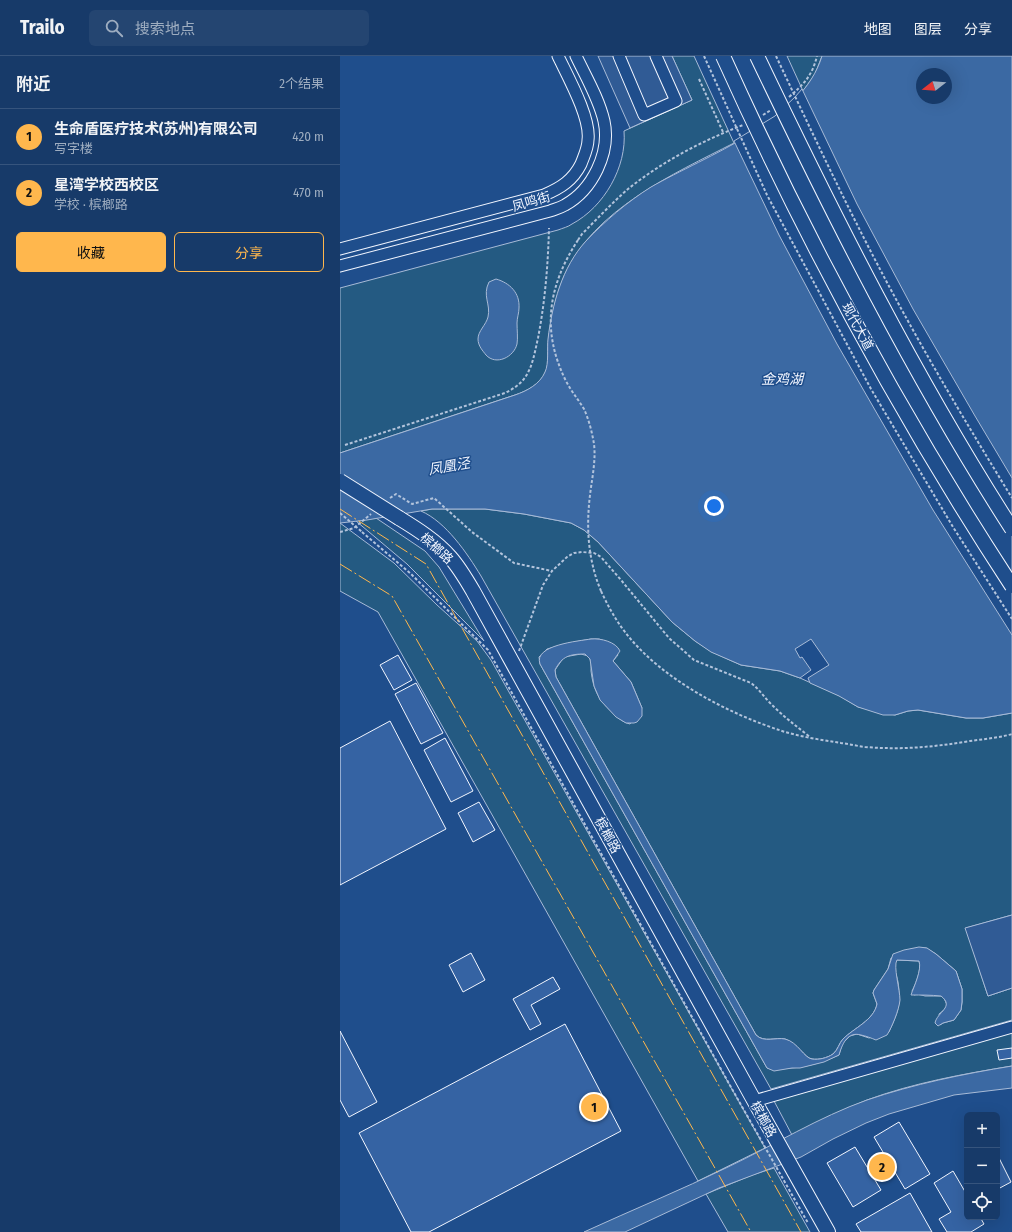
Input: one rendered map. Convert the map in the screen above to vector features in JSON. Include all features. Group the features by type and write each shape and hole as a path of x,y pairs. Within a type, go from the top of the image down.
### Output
{"main road":[{"name":"现代大道","path":"723,56 773,163 869,348 944,478 1012,586"},
{"path":"757,56 800,147 900,339 941,411 1012,529"},
{"name":"槟榔路","path":"340,481 399,518 436,544 459,568 754,1101 770,1143 784,1167 828,1232"}],"street":[{"name":"凤鸣街","path":"340,248 544,195 558,190 569,181 577,171 586,154 588,127 558,56"},
{"name":"凤鸣街","path":"340,266 550,211 564,206 577,197 588,185 596,172 606,137 601,111 576,56"},
{"path":"619,56 644,115 676,101 656,56"},
{"path":"754,1101 1012,1027"}],"path":[{"path":"704,56 770,201 867,383 926,483 1012,619"},
{"path":"776,56 848,206 907,320 961,414 1012,498"},
{"path":"784,102 804,84 811,72 817,56"},
{"path":"699,79 723,132"},
{"path":"762,116 773,108"},
{"path":"744,124 723,132 674,157 628,190 582,234 566,260 556,284 551,306 552,342 567,383 584,410 593,438 595,452 588,528 594,570 601,591 615,617 630,638 643,652 680,682 734,712 782,731 864,747 914,748 949,745 1012,734"},
{"path":"345,445 505,394 515,388 526,377 534,358 542,319 548,255 548,228"},
{"path":"385,502 396,494 412,504 434,498 472,532 514,563 552,571"},
{"path":"340,532 354,528 375,511"},
{"path":"340,513 410,573 488,650 784,1167 810,1225"},
{"path":"514,665 543,585 552,571 567,557 574,553 594,553 601,557 669,638 694,660 751,683 786,718 810,737"}],"shaded area":[{"path":"598,56 672,56 692,100 630,128"},
{"path":"672,56 694,56 734,143 661,181 637,196 614,213 594,232 577,253 561,284 549,335 547,368 541,380 529,389 520,393 340,453 340,288 558,230 569,226 584,217 603,197 611,185 622,158 624,131 692,100"},
{"path":"787,56 822,56 815,74 803,91"},
{"path":"432,509 485,509 524,514 571,523 584,530 598,542 672,622 695,641 712,652 741,665 780,671 800,678 840,696 858,707 895,715 918,710 966,718 983,718 1012,713 1012,915 966,928 988,996 1012,988 1012,1020 771,1089 481,576 462,548 447,530 430,516 421,511","holes":["599,639 611,643 618,655 613,661 631,682 642,708 630,724 618,717 603,703 593,683 591,661 588,656 581,654 564,657 555,670 556,677 756,1035 763,1039 785,1039 812,1059 826,1058 836,1051 840,1042 847,1035 872,1015 877,1004 873,993 888,969 891,958 911,949 926,948 936,954 956,971 962,989 962,1002 961,1010 954,1020 940,1025 939,1014 947,1005 944,998 941,996 914,995 912,991 919,972 919,961 896,960 895,968 899,990 899,1002 896,1016 889,1032 869,1038 857,1034 850,1036 842,1044 839,1055 815,1064 803,1067 779,1069 767,1068 540,664 539,657 547,649 569,643"]},
{"path":"376,518 425,551 439,567 484,641 407,564 356,521"},
{"path":"340,523 394,563 477,641 491,660 765,1148 698,1181 378,612 340,591"},
{"path":"1012,915 1012,988 988,996 965,928"},
{"path":"1012,1031 1012,1066 938,1080 884,1094 848,1108 792,1135 774,1101"},
{"path":"774,1168 810,1232 728,1232 706,1194 752,1175"}],"water":[{"name":"金鸡湖","path":"822,56 1012,56 1012,713 983,718 966,718 918,710 895,715 883,715 858,707 839,696 810,683 808,678 829,665 811,639 795,649 800,658 802,657 811,670 800,678 780,671 741,665 711,652 672,622 598,542 584,530 571,523 524,514 485,509 432,509 340,523 340,453 515,395 528,389 540,380 546,369 548,339 555,300 570,262 586,241 633,199 651,187 750,134 774,118 795,100 811,79"},
{"path":"496,279 506,283 513,289 519,303 517,344 509,356 499,360 495,360 486,355 478,342 479,333 486,323 489,312 486,296 487,287 489,282"},
{"path":"591,639 608,641 615,645 620,651 613,661 631,682 642,708 642,716 637,722 626,723 616,717 600,700 594,686 590,659 585,654 571,655 564,659 555,670 556,677 756,1035 763,1039 785,1039 790,1041 794,1043 806,1056 812,1059 826,1058 836,1051 840,1042 847,1035 872,1015 877,1004 873,993 874,990 888,969 893,954 919,947 927,948 956,971 962,989 962,1002 961,1010 954,1020 938,1026 935,1023 936,1019 946,1006 945,1000 941,996 911,995 919,973 919,961 897,960 896,967 900,1000 895,1018 887,1035 876,1040 867,1036 856,1034 852,1035 844,1043 839,1055 824,1062 800,1068 774,1071 767,1068 540,664 540,658 543,652 550,648 558,645"},
{"path":"1012,1066 1012,1088 954,1095 889,1114 833,1139 801,1157 719,1188 625,1232 584,1232 745,1159 814,1123 867,1100 921,1084"}],"pier":[{"path":"802,89 857,204 913,309 1012,478 1012,635 933,510 837,344 779,235 734,141 775,116"}],"building":[{"path":"398,655 412,680 394,690 380,665"},
{"path":"416,683 443,733 421,744 395,694"},
{"path":"390,721 446,829 340,885 340,748"},
{"path":"445,738 473,791 451,802 424,750"},
{"path":"479,802 495,830 473,842 458,813"},
{"path":"471,953 485,980 463,992 449,965"},
{"path":"553,977 560,989 531,1005 541,1024 530,1030 513,999"},
{"path":"565,1024 621,1131 429,1232 411,1232 359,1133"},
{"path":"340,1031 377,1102 349,1117 340,1100"},
{"path":"1012,1048 1012,1058 999,1060 997,1050"},
{"path":"899,1122 930,1174 905,1189 874,1137"},
{"path":"855,1147 881,1190 853,1207 827,1163"},
{"path":"1000,1160 1011,1182 1000,1188"},
{"path":"953,1171 964,1190 964,1220 982,1220 984,1224 971,1232 947,1232 939,1219 951,1212 934,1183"},
{"path":"910,1193 932,1232 861,1232 856,1224"}],"power":[{"path":"340,509 426,564 801,1232"},
{"path":"340,564 392,596 751,1232"}],"place":[{"name":"生命盾医疗技术(苏州)有限公司","path":"594,1107"},
{"name":"星湾学校西校区","path":"882,1167"}],"water label":[{"name":"凤凰泾","path":"449,466"}]}
